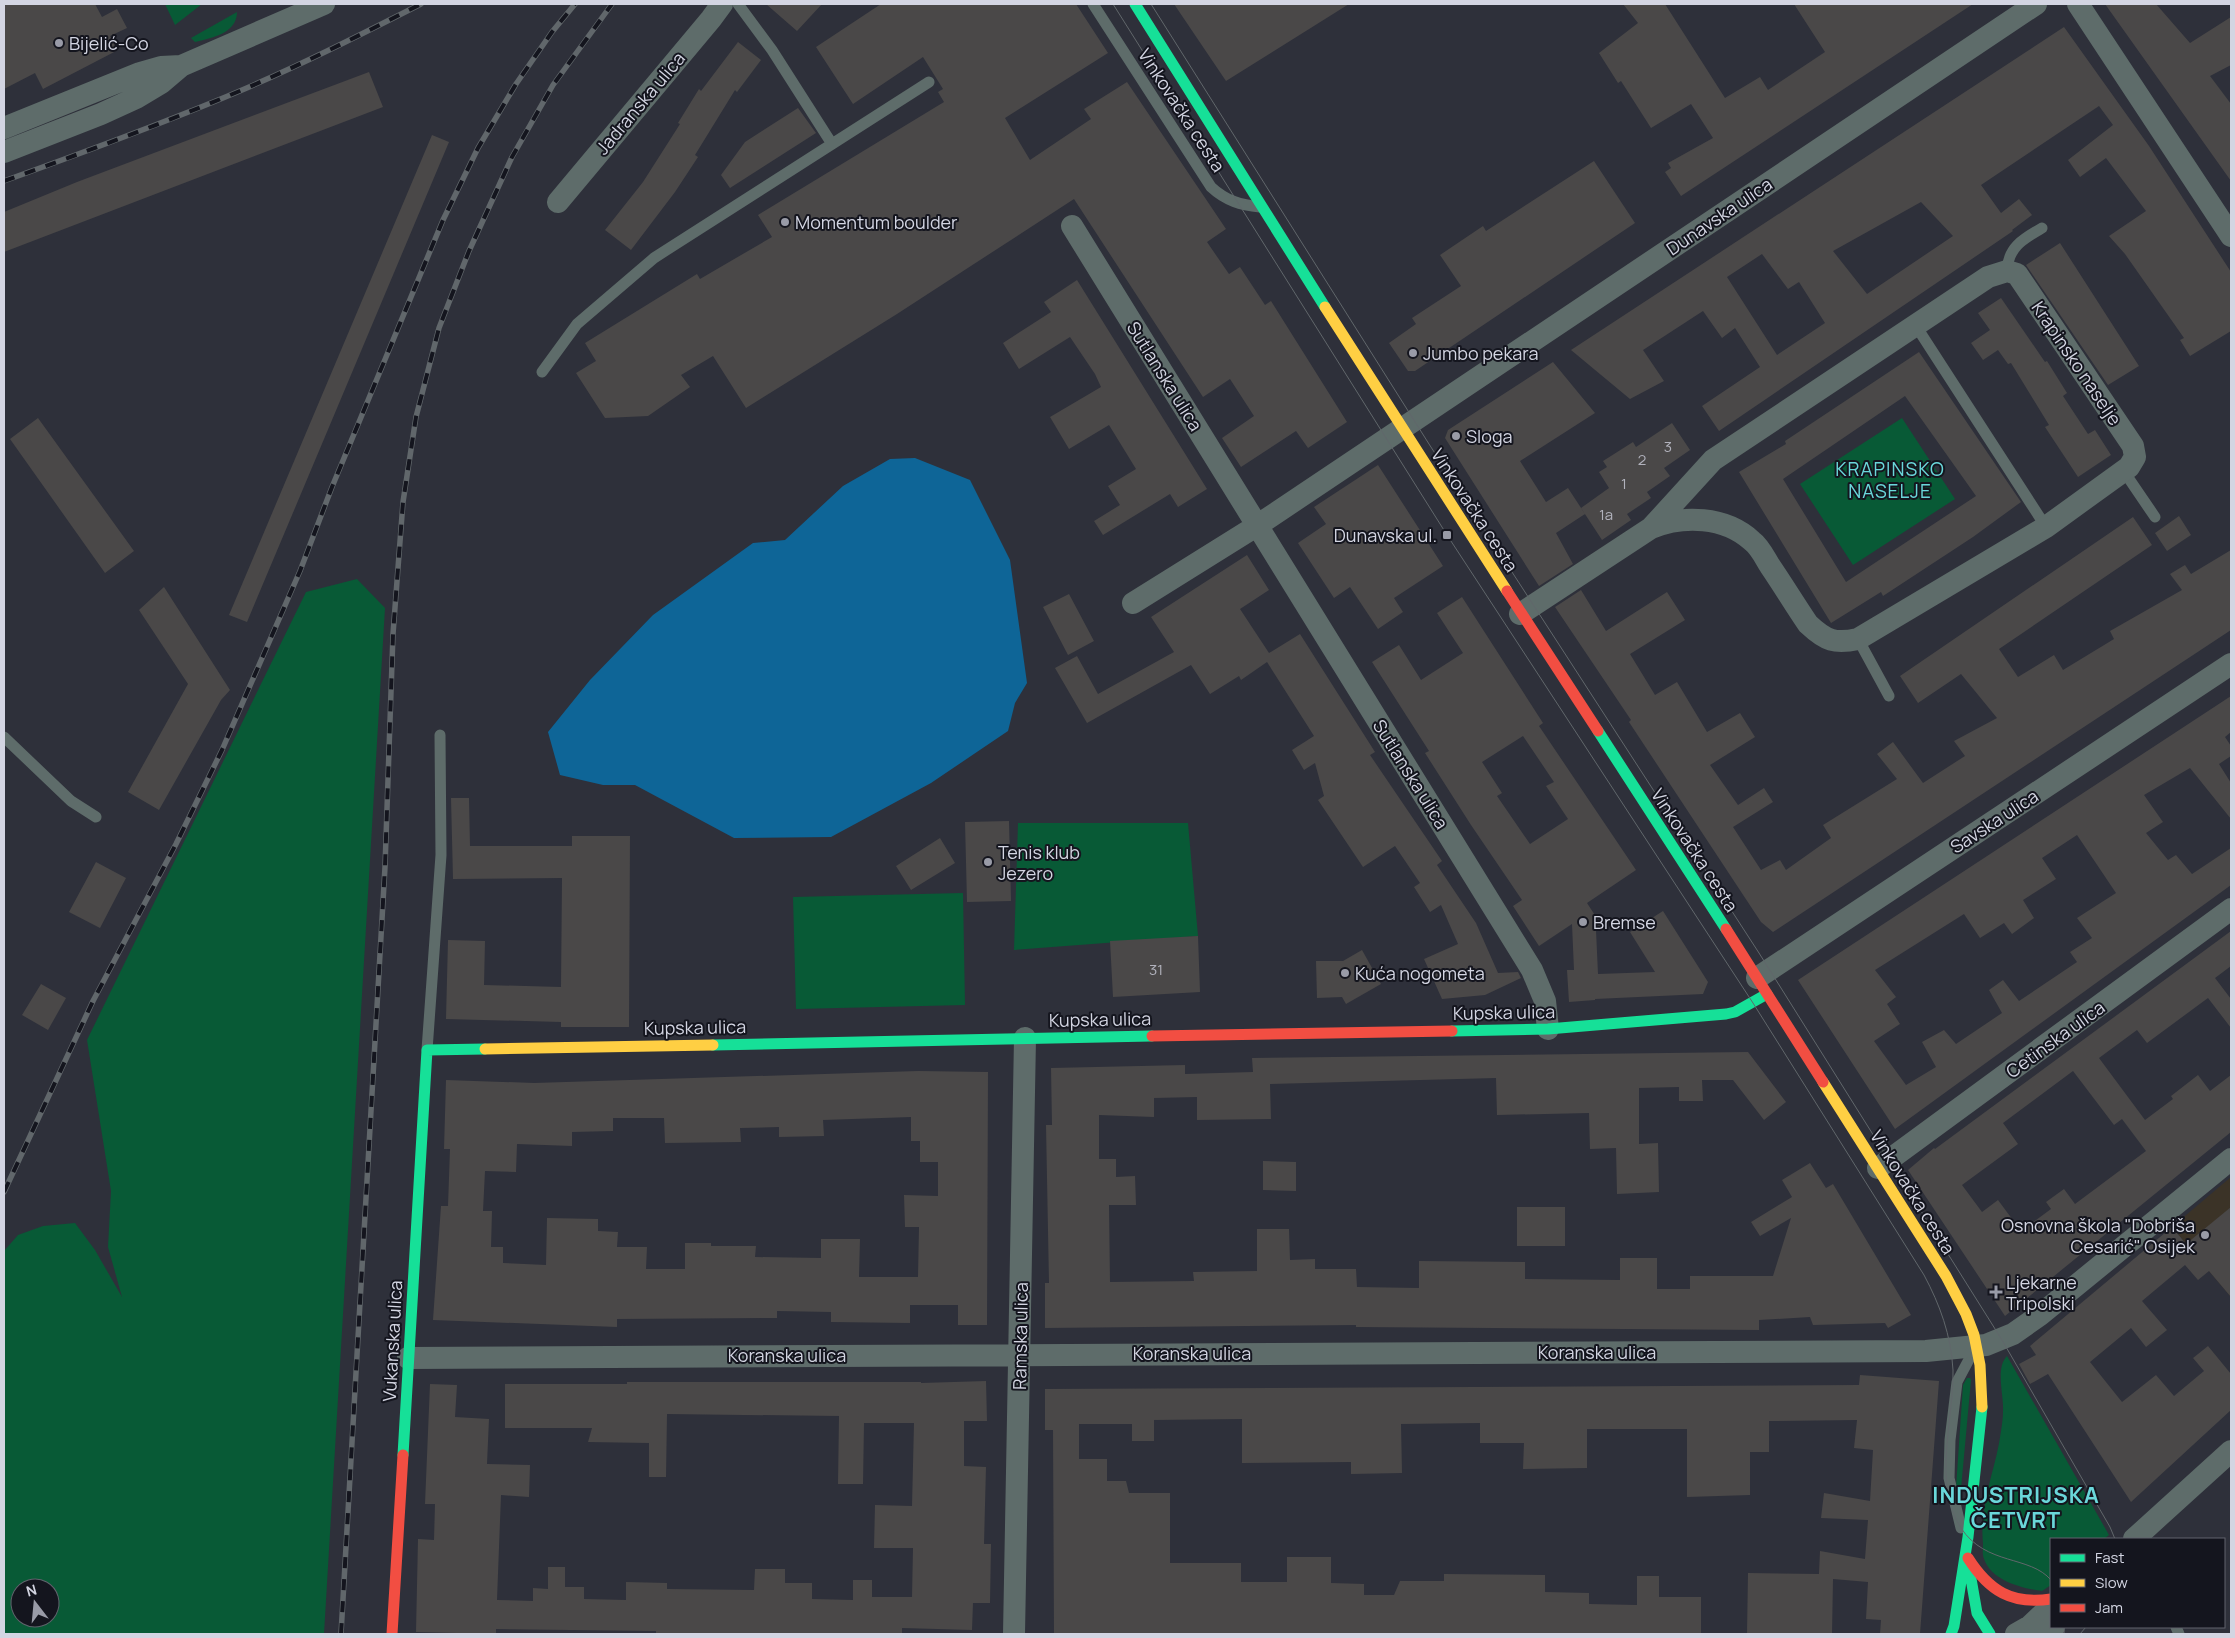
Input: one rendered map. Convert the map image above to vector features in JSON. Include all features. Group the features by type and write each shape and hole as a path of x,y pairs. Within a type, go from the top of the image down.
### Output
{"main road":[{"name":"Vinkovačka cesta","path":"1135,4 1520,614 1878,1168 1959,1300 1970,1324 1976,1347 1982,1406 1967,1554 1951,1634"},
{"name":"Kupska ulica","path":"427,1050 1548,1029 1726,1014 1735,1012 1762,986"},
{"name":"Vukanska ulica","path":"392,1634 427,1050"},
{"name":"Vinkovačka cesta","path":"1967,1554 1976,1611 1979,1619 1990,1634"},
{"path":"1967,1554 1984,1580 2001,1594 2025,1600 2050,1599"},
{"path":"1977,1630 1990,1634"}],"street":[{"path":"4,152 101,114 136,98 161,83 181,66 324,4"},
{"name":"Jadranska ulica","path":"558,202 722,4"},
{"name":"Dunavska ulica","path":"1402,428 2036,4"},
{"path":"2078,4 2231,236"},
{"path":"4,128 140,73 161,67 181,66"},
{"name":"Sutlanska ulica","path":"1072,226 1532,970 1545,1001 1548,1029"},
{"name":"Krapinsko naselje","path":"1520,614 1651,528 1666,522 1682,519 1713,523 1740,532 1754,542 1808,624 1819,634 1830,641 1844,642 1858,639 2046,527 2129,466 2135,457 2133,446 2017,274 2007,271 1988,277 1713,460 1651,528"},
{"path":"1133,603 1258,525 1402,428"},
{"path":"1694,479 1702,508 1713,523"},
{"name":"Savska ulica","path":"1762,986 2231,664"},
{"name":"Cetinska ulica","path":"1878,1168 2231,910"},
{"name":"Ramska ulica","path":"1014,1634 1026,1038"},
{"name":"Koranska ulica","path":"408,1358 1926,1351 1976,1347 2002,1340 2040,1315 2231,1159"},
{"path":"2135,1538 2231,1451"},
{"path":"2016,1634 2030,1626 2050,1607"}],"lane":[{"path":"738,4 772,50 832,144"},
{"name":"Vinkovačka cesta","path":"1093,4 1211,187 1219,195 1235,203 1262,208"},
{"path":"542,372 577,324 654,258 929,82"},
{"path":"2007,271 2011,252 2018,242 2042,228"},
{"path":"1916,326 2046,527"},
{"path":"2123,470 2155,517"},
{"path":"1858,639 1889,696"},
{"path":"427,1050 441,855 440,735"},
{"path":"4,737 71,800 96,817"},
{"path":"1967,1554 1951,1493 1950,1440 1957,1382 1966,1362 1976,1347"}],"shaded area":[{"name":"Osnovna škola \"Dobriša Cesarić\" Osijek","path":"2231,1177 2231,1297 2172,1227"}],"green space":[{"path":"165,4 202,4 175,25"},
{"path":"237,12 233,25 228,30 209,39 195,42 191,38"},
{"path":"1902,418 1955,499 1853,565 1800,484"},
{"path":"357,579 385,608 324,1634 4,1634 4,1251 18,1235 43,1226 75,1223 95,1250 122,1297 108,1247 111,1191 87,1040 306,592"},
{"path":"1018,823 1188,823 1198,936 1014,950"},
{"path":"963,893 965,1005 796,1009 793,897"},
{"path":"2007,1356 2109,1535 2105,1538 2050,1538 2050,1586 2042,1591 2025,1588 2000,1578 1988,1567 1983,1555 1983,1514 2003,1419 2001,1367"},
{"path":"1967,1378 1971,1380 1961,1489 1956,1488 1963,1385"}],"water":[{"path":"915,458 970,480 1010,560 1027,683 1015,703 1008,731 931,783 831,837 734,838 635,785 603,785 560,775 548,732 590,680 653,615 753,543 785,540 843,486 890,459"}],"building":[{"name":"Bijelić-Co","path":"4,4 95,4 102,17 117,9 127,28 110,36 118,50 43,89 35,73 4,89"},
{"path":"766,4 822,4 797,31"},
{"path":"881,4 1076,4 1108,53 1005,118 1030,160 1091,119 1084,109 1127,82 1226,229 1207,242 1229,274 1240,267 1265,305 1271,301 1347,422 1308,448 1296,431 1241,467 1222,438 1254,416 1230,379 1203,397 1074,199 897,314 746,408 713,356 681,375 690,387 648,416 605,418 576,373 596,361 585,343 697,274 700,279 772,237 758,215 944,102 938,92 943,89 923,57 853,104 816,47"},
{"path":"1174,4 1349,4 1226,81"},
{"path":"1623,4 1665,4 1725,98 1760,77 1768,90 1825,52 1794,4 1973,4 1681,196 1665,172 1671,168 1668,163 1713,138 1691,104 1651,128 1621,81 1618,83 1599,53 1638,23"},
{"path":"2105,4 2156,4 2190,43 2231,17 2231,65 2210,76 2231,104 2231,181"},
{"path":"2064,27 2149,146 2231,272 2231,331 2190,356 2180,340 2184,338 2125,254 2109,236 2146,211 2106,158 2080,177 2068,160 2113,125 2099,106 1981,185 2001,213 2019,199 2032,215 2013,231 1719,431 1702,406 1760,367 1735,328 1722,338 1703,311 1643,350 1664,381 1630,399 1571,350","holes":["1921,202 1953,236 1867,294 1833,251","1762,254 1788,289 1799,282 1825,323 1777,355 1727,277"]},
{"path":"738,42 761,60 737,92 735,90 695,155 698,157 675,192 631,250 605,230 643,182 680,124 678,123 699,89 701,91"},
{"path":"369,72 383,107 4,252 4,212 77,182"},
{"path":"798,108 816,133 730,188 721,175 745,142"},
{"path":"432,135 449,142 247,622 229,615"},
{"path":"1594,161 1635,223 1415,371 1408,371 1389,343 1416,324 1412,318 1461,286 1440,255 1483,226 1486,231"},
{"path":"2060,243 2139,366 2108,385 2026,265"},
{"path":"1077,280 1207,489 1178,507 1170,494 1103,535 1094,521 1120,505 1108,486 1136,469 1109,425 1069,449 1050,417 1101,387 1095,374 1070,337 1019,369 1003,343 1051,312 1044,302"},
{"path":"2001,298 2045,362 2047,361 2067,393 2063,396 2088,434 2095,430 2111,455 2078,477 2045,427 2049,425 2011,363 2008,364 1998,350 1983,360 1971,343 1990,330 1978,313"},
{"path":"1919,352 2021,502 1973,537 1883,596 1881,592 1831,623 1739,472 1786,444 1785,441","holes":["1905,396 1976,496 1846,582 1783,479"]},
{"path":"1553,362 1595,413 1520,461 1546,502 1568,488 1585,514 1556,533 1573,564 1539,586 1445,438 1448,430"},
{"path":"38,418 134,551 105,573 10,439"},
{"path":"1672,423 1690,450 1664,468 1670,476 1647,492 1651,498 1627,514 1631,520 1602,540 1581,508 1609,488 1599,472 1607,467 1603,461 1633,442 1636,447"},
{"path":"1378,465 1443,566 1394,598 1403,612 1378,629 1350,587 1334,598 1298,543 1326,524 1314,507"},
{"path":"2179,516 2191,535 2167,551 2155,533"},
{"path":"2133,517 2152,545 1999,649 2018,677 2054,655 2063,670 2114,639 2110,631 2182,590 2170,574 2185,565 2191,574 2231,550 2231,630 1773,932 1761,922 1629,722 1631,720 1555,607 1581,590 1606,631 1667,592 1685,620 1630,654 1655,695 1677,682 1707,732 1740,713 1755,737 1710,765 1738,805 1764,788 1773,802 1733,827 1761,870 1780,860 1786,870 1831,838 1823,825 1897,779 1877,754 1893,742 1923,783 1965,756 1954,741 1997,718 1961,674 1918,703 1900,676"},
{"path":"1247,555 1269,590 1240,609 1269,653 1300,634 1375,752 1370,755 1442,861 1437,865 1476,923 1498,973 1518,972 1521,978 1485,995 1442,999 1424,959 1458,944 1441,905 1430,912 1414,887 1420,883 1395,846 1363,867 1318,800 1324,796 1315,763 1304,770 1292,750 1314,736 1267,662 1241,680 1239,676 1210,694 1191,665 1087,723 1055,668 1077,656 1098,694 1174,652 1151,617"},
{"path":"164,587 230,690 221,700 159,810 128,792 188,684 139,610"},
{"path":"1069,594 1094,641 1068,655 1043,607"},
{"path":"1462,597 1543,723 1539,726 1636,870 1587,903 1602,926 1596,930 1598,974 1655,972 1630,932 1663,911 1708,982 1703,994 1569,1002 1567,970 1574,970 1572,924 1539,946 1513,906 1522,900 1425,753 1429,751 1372,662 1399,645 1421,680 1463,653 1437,613","holes":["1523,736 1554,782 1546,786 1568,819 1530,844 1497,796 1502,793 1482,762"]},
{"path":"2231,696 2231,732 2225,737 2231,746 2231,756 2219,764 2231,783 2231,819 2190,768 2144,795 2163,822 2146,833 2168,860 2176,855 2192,874 2231,848 2231,885 1895,1129 1798,980","holes":["2077,835 2116,893 2077,918 2092,938 2070,952 2077,962 2019,1001 2003,980 1989,990 2002,1013 1956,1044 1944,1030 1922,1042 1936,1067 1906,1085 1874,1041 1900,1024 1887,1004 1896,997 1875,970 1964,914 1980,938 2004,923 2012,934 2034,918 2023,900 2056,879 2042,858"]},
{"path":"451,798 469,798 470,846 572,846 572,836 630,836 629,1027 561,1027 561,1022 446,1019 448,940 485,941 484,985 561,987 562,878 453,879"},
{"name":"Tenis klub Jezero","path":"1009,821 1011,901 967,902 965,822"},
{"path":"940,838 955,863 911,890 896,866"},
{"path":"96,862 126,878 100,928 69,912"},
{"path":"2231,931 2231,966 2215,978 2231,999 2231,1028 2208,998 2147,1043 2137,1030 2099,1058 2145,1120 2173,1099 2171,1096 2198,1075 2210,1091 2231,1075 2231,1132 2005,1316 1908,1170","holes":["2073,1071 2114,1125 2122,1119 2146,1151 2075,1204 2064,1189 2046,1202 2051,1209 2021,1231 1998,1200 1982,1212 1962,1185 2018,1144 2003,1123"]},
{"path":"1198,936 1200,992 1113,997 1110,941"},
{"name":"Kuća nogometa","path":"1362,950 1381,984 1346,1004 1342,997 1317,998 1316,961 1343,961"},
{"path":"41,984 66,998 48,1030 22,1015"},
{"path":"1748,1052 1786,1102 1764,1120 1733,1080 1702,1080 1703,1101 1679,1101 1679,1087 1639,1088 1639,1144 1658,1143 1659,1192 1617,1194 1616,1148 1590,1149 1589,1113 1497,1115 1496,1078 1270,1084 1271,1119 1197,1120 1197,1097 1154,1098 1154,1117 1099,1115 1099,1159 1116,1159 1116,1177 1135,1176 1136,1205 1109,1205 1110,1282 1194,1281 1193,1272 1257,1271 1257,1229 1289,1229 1290,1260 1315,1259 1315,1269 1356,1269 1357,1287 1419,1288 1419,1261 1525,1262 1525,1279 1620,1280 1620,1258 1657,1258 1657,1289 1690,1289 1690,1276 1773,1276 1791,1218 1760,1236 1751,1222 1792,1197 1782,1180 1810,1163 1826,1188 1833,1184 1911,1315 1888,1328 1885,1323 1813,1325 1810,1317 1759,1320 1759,1330 1356,1327 1356,1325 1045,1328 1045,1283 1049,1283 1046,1125 1052,1125 1051,1068 1185,1065 1185,1074 1253,1072 1252,1058"},
{"path":"918,1071 988,1072 987,1325 958,1325 958,1305 910,1305 910,1323 831,1322 831,1312 777,1311 777,1318 617,1319 617,1327 433,1320 441,1206 448,1206 450,1149 444,1149 446,1080 534,1083","holes":["911,1117 911,1141 920,1141 920,1162 938,1162 938,1196 904,1195 905,1227 919,1227 918,1277 859,1277 860,1239 821,1239 821,1258 755,1257 756,1246 711,1246 711,1243 685,1243 685,1269 646,1269 647,1247 617,1247 618,1232 598,1231 598,1219 547,1218 546,1265 503,1263 503,1247 491,1247 492,1211 483,1211 485,1171 516,1172 517,1144 572,1146 572,1132 613,1131 613,1118 664,1118 665,1143 741,1142 740,1128 779,1127 779,1137 824,1136 823,1120"]},
{"path":"1263,1161 1296,1162 1296,1191 1263,1190"},
{"path":"1517,1207 1565,1207 1565,1246 1517,1246"},
{"path":"2231,1207 2231,1297 2209,1271 2198,1280 2185,1265 2142,1301 2167,1330 2146,1347 2131,1328 2090,1362 2122,1402 2156,1375 2174,1396 2204,1371 2193,1358 2208,1346 2231,1374 2231,1410 2131,1502 2048,1374 2030,1384 2019,1364 2036,1355 2030,1346 2172,1227 2186,1244"},
{"path":"1860,1375 1939,1381 1920,1634 1880,1634 1881,1620 1866,1619 1868,1582 1833,1579 1832,1634 1747,1634 1748,1573 1819,1574 1820,1551 1865,1559 1868,1520 1821,1518 1824,1493 1870,1501 1873,1450 1854,1448 1857,1420 1769,1421 1769,1452 1750,1452 1750,1495 1687,1497 1687,1429 1587,1429 1587,1468 1523,1469 1524,1443 1480,1443 1480,1423 1401,1424 1402,1473 1351,1474 1351,1462 1242,1463 1242,1419 1154,1420 1154,1441 1132,1441 1132,1424 1079,1424 1079,1459 1107,1459 1107,1481 1126,1481 1129,1493 1170,1493 1170,1563 1241,1563 1241,1582 1287,1582 1287,1557 1331,1557 1331,1583 1364,1584 1364,1595 1394,1595 1400,1581 1444,1581 1444,1574 1545,1575 1545,1592 1589,1593 1589,1604 1637,1605 1637,1576 1659,1576 1659,1597 1701,1597 1701,1634 1054,1634 1053,1430 1045,1430 1045,1389 1859,1385"},
{"path":"986,1381 987,1421 964,1421 964,1466 986,1467 984,1544 991,1544 990,1603 973,1603 972,1630 902,1628 902,1634 656,1634 656,1631 496,1629 496,1634 416,1632 418,1539 434,1540 435,1504 425,1504 430,1384 457,1385 455,1417 489,1419 487,1464 530,1465 529,1497 501,1495 497,1600 533,1601 533,1588 548,1589 548,1567 565,1567 565,1587 584,1587 584,1599 626,1600 626,1582 667,1583 667,1589 754,1590 755,1569 785,1569 785,1583 812,1583 812,1599 853,1600 853,1580 872,1580 872,1597 912,1597 913,1548 874,1548 875,1505 912,1506 914,1423 864,1423 863,1484 838,1484 839,1416 667,1414 666,1477 649,1477 649,1443 588,1442 592,1428 505,1428 505,1384 627,1384 627,1382 921,1383"}],"tram line":[{"path":"1113,4 1447,535 1753,1003 1924,1275 1944,1321 1952,1357 1953,1370 1946,1471 1952,1511 1961,1528 1971,1540 1983,1549 2032,1567 2050,1579"},
{"path":"1151,4 1429,444 1759,953 2002,1340 2115,1538"},
{"path":"2064,1628 2064,1634"},
{"path":"2080,1634 2085,1628"}],"railway":[{"path":"4,181 149,128 259,83 421,4"},
{"path":"4,1192 93,1001 176,844 222,750 300,571 332,487 443,220 478,148 516,84 552,32 575,4"},
{"path":"341,1634 385,867 393,634 403,502 416,417 439,328 469,251 512,157 553,85 612,4"}],"traffic: fast":[{"path":"1135,4 1325,307"},
{"path":"1598,731 1726,929"},
{"path":"1452,1031 1548,1029 1726,1014 1735,1012 1767,994"},
{"path":"713,1045 1152,1036"},
{"path":"403,1455 427,1050 485,1049"},
{"path":"1951,1634 1954,1626 1968,1537 1982,1407"},
{"path":"1970,1573 1977,1613 1990,1634"}],"traffic: slow":[{"path":"1325,307 1507,591"},
{"path":"485,1049 713,1045"},
{"path":"1823,1082 1946,1276 1966,1314 1974,1335 1980,1365 1982,1407"}],"traffic: jam":[{"path":"1507,591 1598,731"},
{"path":"1726,929 1823,1082"},
{"path":"1152,1036 1452,1031"},
{"path":"392,1634 403,1455"},
{"path":"1968,1558 1984,1579 2003,1593 2025,1600 2050,1599"}],"place":[{"name":"Bijelić-Co","path":"59,43"},
{"name":"Momentum boulder","path":"785,222"},
{"name":"Jumbo pekara","path":"1413,353"},
{"name":"Sloga","path":"1456,436"},
{"name":"Dunavska ul.","path":"1447,535"},
{"name":"Tenis klub Jezero","path":"988,862"},
{"name":"Bremse","path":"1583,922"},
{"name":"Kuća nogometa","path":"1345,973"},
{"name":"Osnovna škola \"Dobriša Cesarić\" Osijek","path":"2205,1235"},
{"name":"Ljekarne Tripolski","path":"1996,1292"}],"district":[{"name":"KRAPINSKO NASELJE","path":"1890,480"},
{"name":"INDUSTRIJSKA ČETVRT","path":"2016,1508"}]}
